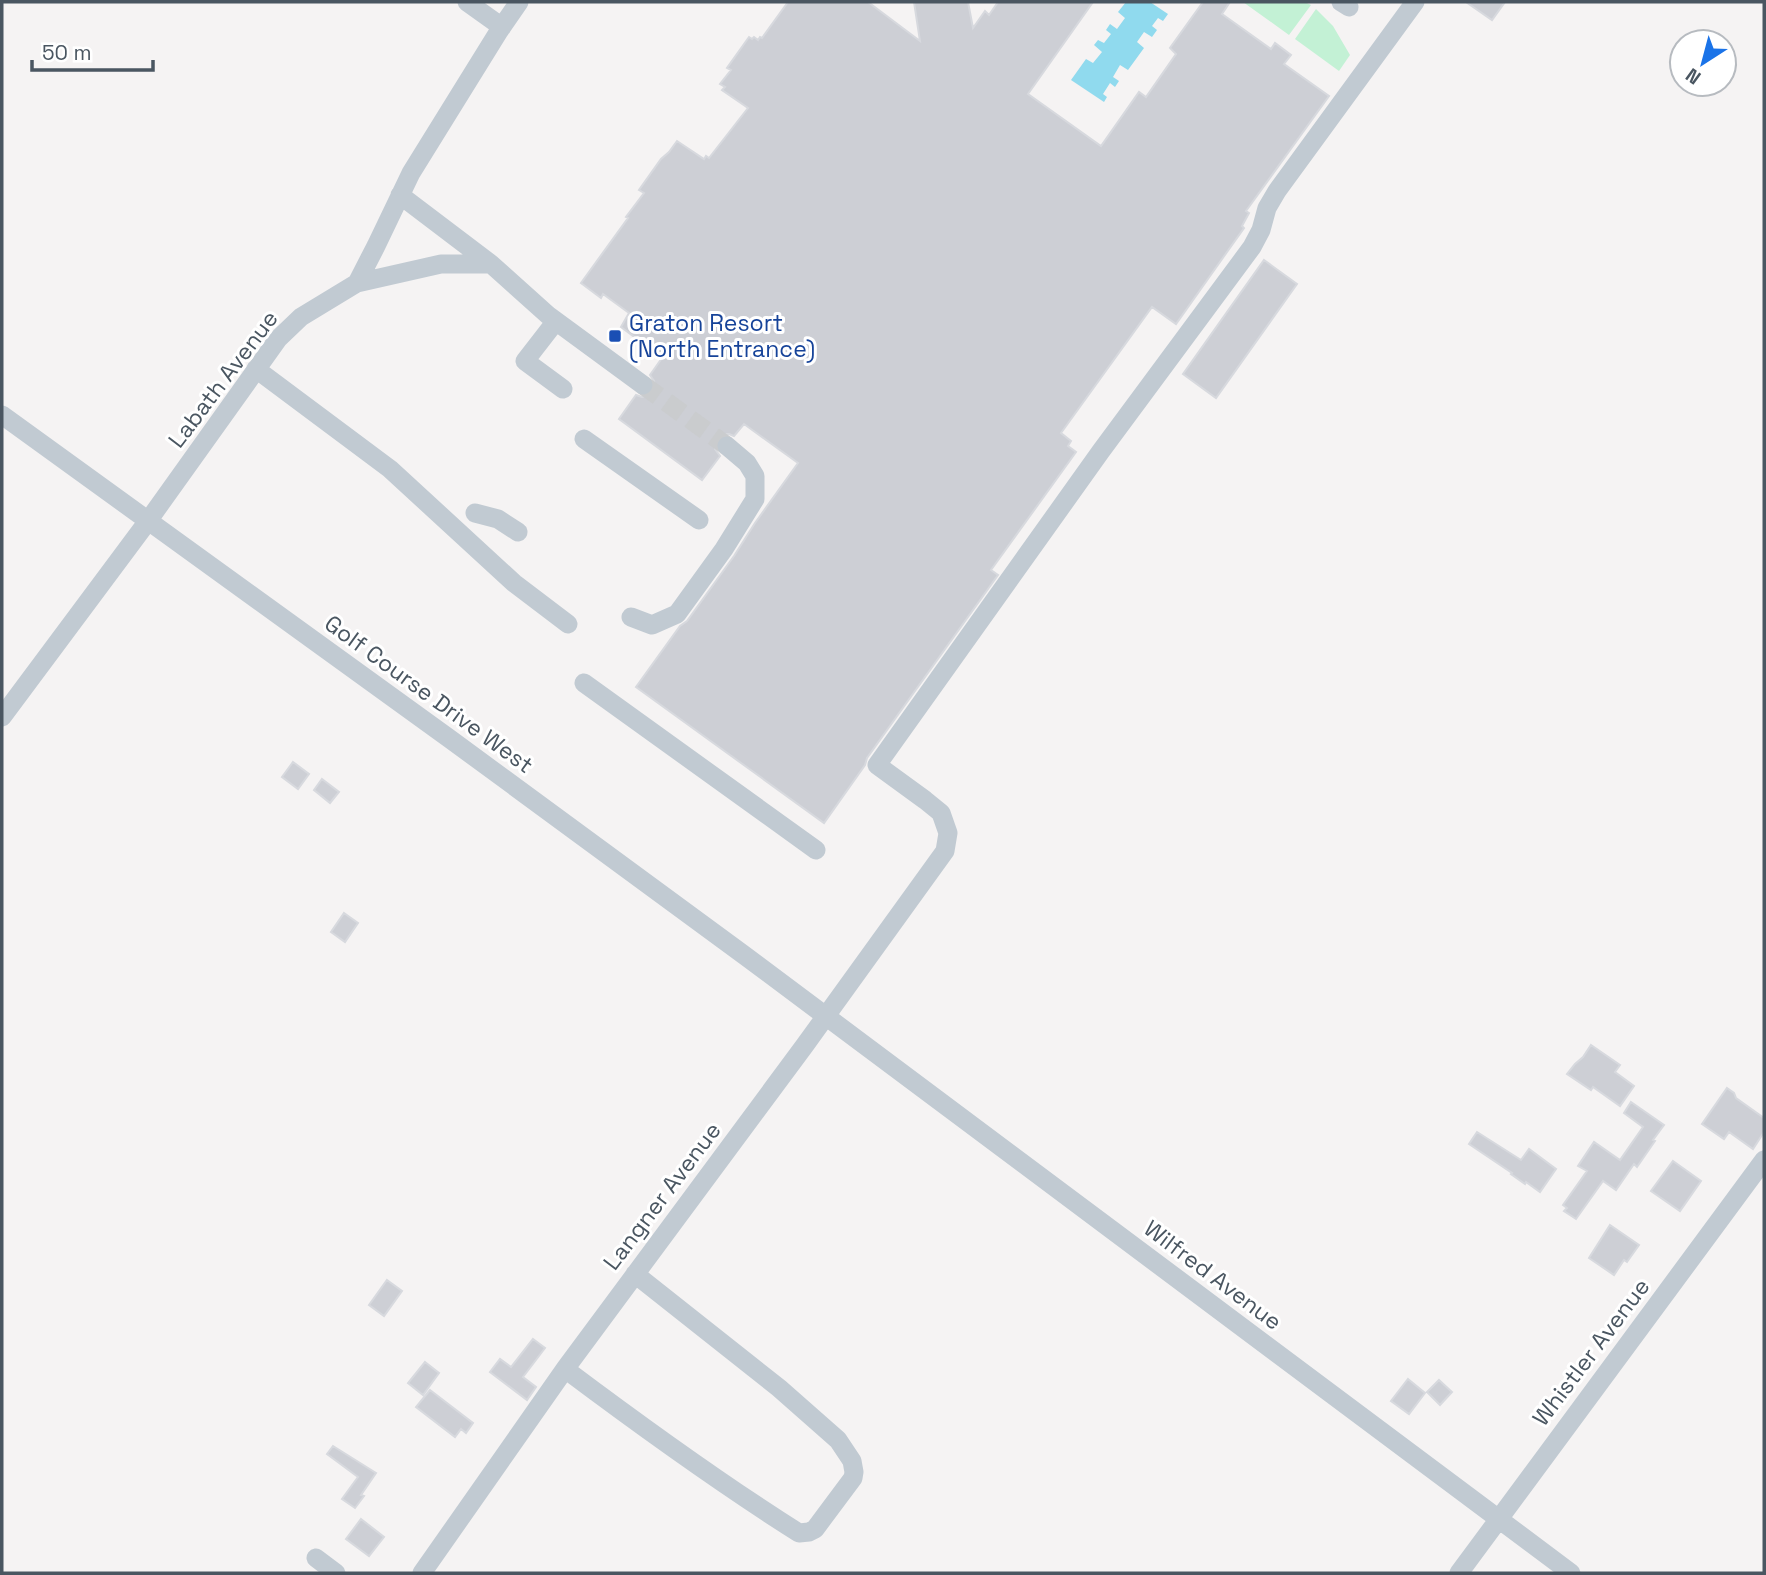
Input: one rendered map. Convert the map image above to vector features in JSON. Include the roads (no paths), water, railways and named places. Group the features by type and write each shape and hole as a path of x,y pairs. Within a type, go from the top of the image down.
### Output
{"street":[{"path":"467,2 502,27"},
{"path":"356,284 411,173 519,2"},
{"name":"Langner Avenue","path":"422,1573 565,1369 945,851 948,834 940,813 877,765 1101,451 1252,247 1261,230 1267,208 1277,191 1415,2"},
{"path":"400,195 491,264 523,295 556,321 643,385"},
{"path":"356,284 441,264 491,264"},
{"name":"Labath Avenue","path":"2,718 278,339 301,317 356,284"},
{"path":"556,321 525,361 563,389"},
{"path":"256,369 390,469 514,583 568,624"},
{"name":"Golf Course Drive West","path":"2,415 450,739 826,1016"},
{"path":"584,439 699,520"},
{"path":"631,617 652,625 677,614 749,511 755,499 755,476 747,463 727,446"},
{"path":"475,513 498,519 518,532"},
{"path":"584,682 816,850"},
{"name":"Wilfred Avenue","path":"826,1016 1571,1573"},
{"name":"Whistler Avenue","path":"1459,1573 1764,1160"},
{"path":"565,1369 709,1474 799,1533 812,1531 822,1521 853,1478 852,1461 838,1440 779,1388 635,1274"},
{"path":"316,1558 336,1573"}],"water":[{"path":"1126,2 1150,2 1168,14 1163,21 1158,18 1152,26 1157,30 1152,37 1144,32 1137,42 1144,48 1128,70 1120,65 1113,77 1119,81 1115,87 1110,83 1103,94 1107,97 1104,102 1071,80 1086,59 1093,63 1102,52 1094,45 1098,40 1104,43 1111,34 1106,30 1110,24 1117,29 1125,18 1118,12"}],"tunnel":[{"path":"643,385 727,446"}],"place":[{"name":"Graton Resort (North Entrance)","path":"615,336"}]}
